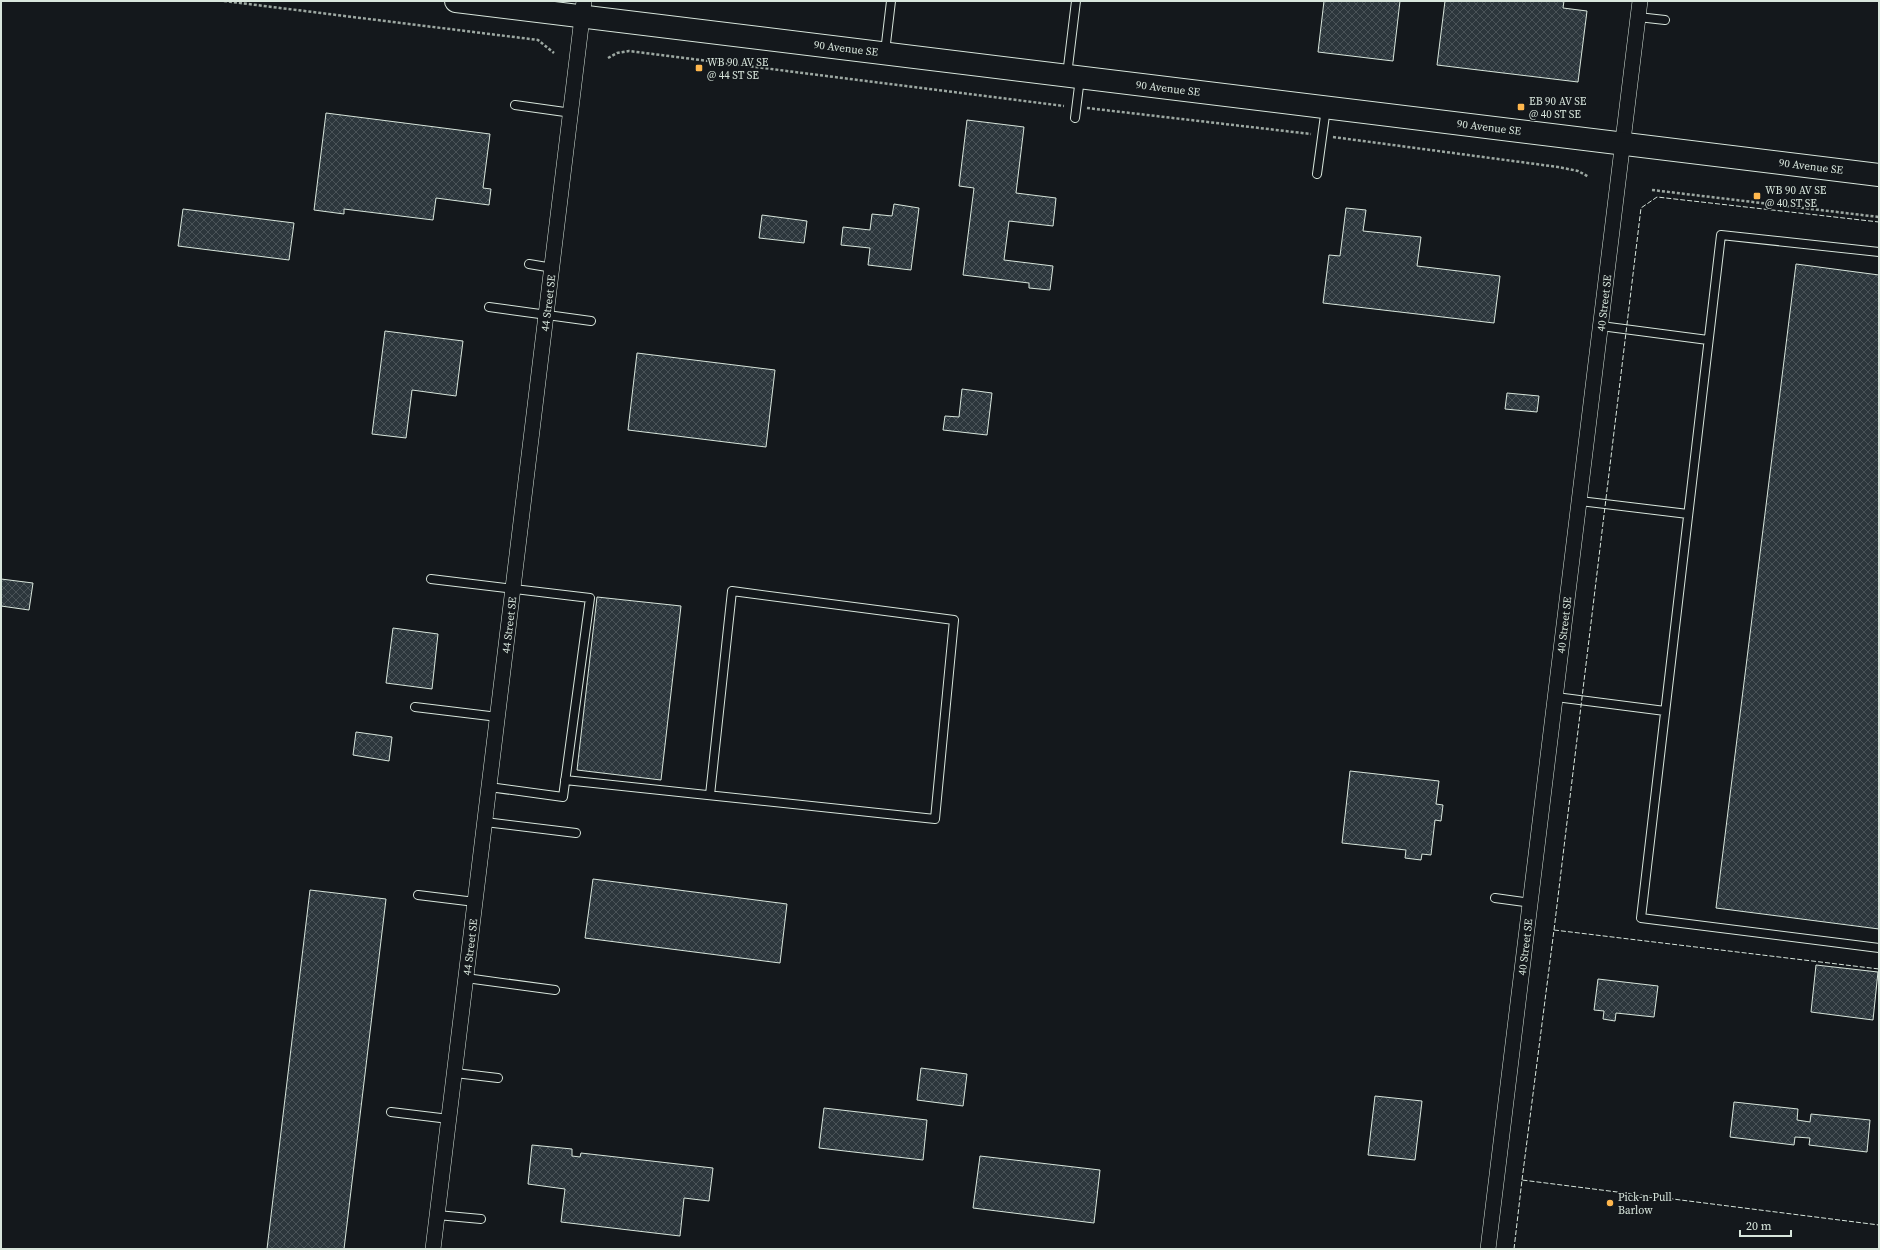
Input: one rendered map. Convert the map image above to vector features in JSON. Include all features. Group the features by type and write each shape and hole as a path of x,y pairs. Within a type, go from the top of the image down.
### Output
{"street":[{"name":"90 Avenue SE","path":"456,1 584,9 885,53 1879,175"},
{"name":"40 Street SE","path":"1488,1249 1640,1"},
{"name":"44 Street SE","path":"433,1249 584,9"}],"lane":[{"path":"885,53 891,1"},
{"path":"1075,118 1077,107 1074,76 1076,1"},
{"path":"1638,17 1664,20"},
{"path":"514,106 572,113"},
{"path":"1317,174 1326,107"},
{"path":"1879,252 1721,235 1641,918 1879,948"},
{"path":"529,264 553,268"},
{"path":"489,307 591,321"},
{"path":"1601,326 1708,340"},
{"path":"1580,501 1688,514"},
{"path":"431,579 590,598 563,797 489,787"},
{"path":"565,780 935,819 954,620 732,591 710,795"},
{"path":"1556,697 1665,711"},
{"path":"415,707 498,717"},
{"path":"485,822 576,833"},
{"path":"418,895 475,902"},
{"path":"1495,898 1531,903"},
{"path":"466,978 555,990"},
{"path":"454,1073 498,1078"},
{"path":"391,1112 449,1119"},
{"path":"437,1215 481,1219"}],"path":[{"path":"224,1 538,40 554,53"},
{"path":"608,58 617,53 629,51 1077,107 1322,135 1558,166 1578,171 1589,177"},
{"path":"1652,190 1879,217"}],"building":[{"path":"1324,1 1400,1 1393,61 1318,52"},
{"path":"1445,1 1564,1 1563,8 1587,11 1578,82 1437,65"},
{"path":"326,113 490,134 483,188 491,189 489,205 436,198 433,220 344,209 344,214 314,210"},
{"path":"967,120 1024,127 1016,193 1056,198 1053,226 1009,221 1004,260 1053,266 1050,290 1029,288 1029,283 963,275 974,188 959,186"},
{"path":"894,204 919,208 911,270 868,265 870,248 841,245 843,227 870,230 872,214 892,216"},
{"path":"1346,208 1366,210 1363,231 1421,237 1417,266 1500,276 1494,323 1323,303 1329,255 1340,256"},
{"path":"183,209 294,223 289,260 178,246"},
{"path":"762,215 807,221 804,243 759,238"},
{"path":"1796,264 1879,275 1879,929 1716,908"},
{"path":"385,331 463,341 456,396 412,390 406,438 372,434"},
{"path":"637,353 775,370 766,447 628,430"},
{"path":"962,389 992,393 987,435 943,430 945,416 959,417"},
{"path":"1507,393 1539,396 1537,412 1505,409"},
{"path":"1,579 33,583 29,610 1,606"},
{"path":"597,597 681,606 661,780 577,770"},
{"path":"393,628 438,634 432,689 386,683"},
{"path":"356,732 392,737 389,761 353,755"},
{"path":"1350,771 1439,781 1436,804 1443,805 1441,821 1435,820 1431,855 1422,854 1421,860 1405,858 1406,850 1342,843"},
{"path":"593,879 787,904 780,963 585,938"},
{"path":"310,890 386,899 344,1249 267,1249"},
{"path":"1816,965 1878,972 1873,1020 1811,1012"},
{"path":"1598,979 1658,986 1654,1017 1616,1013 1615,1021 1603,1019 1604,1011 1594,1010"},
{"path":"921,1068 967,1074 963,1106 917,1100"},
{"path":"1375,1096 1422,1101 1415,1160 1368,1155"},
{"path":"1734,1102 1798,1109 1797,1120 1810,1122 1811,1114 1870,1120 1867,1152 1809,1145 1810,1138 1795,1137 1794,1145 1730,1137"},
{"path":"824,1108 927,1120 923,1160 819,1148"},
{"path":"532,1145 572,1149 572,1156 580,1157 581,1153 713,1168 709,1201 684,1198 680,1236 561,1222 565,1189 528,1184"},
{"path":"980,1156 1100,1170 1094,1223 973,1208"}],"fence":[{"path":"1554,930 1641,208 1657,197 1879,222"},
{"path":"1522,1180 1554,930 1879,969"},
{"path":"1514,1249 1522,1180 1879,1225"}],"place":[{"name":"WB 90 AV SE @ 44 ST SE","path":"699,68"},
{"name":"EB 90 AV SE @ 40 ST SE","path":"1521,107"},
{"name":"WB 90 AV SE @ 40 ST SE","path":"1757,196"},
{"name":"Pick-n-Pull Barlow","path":"1610,1203"}]}
